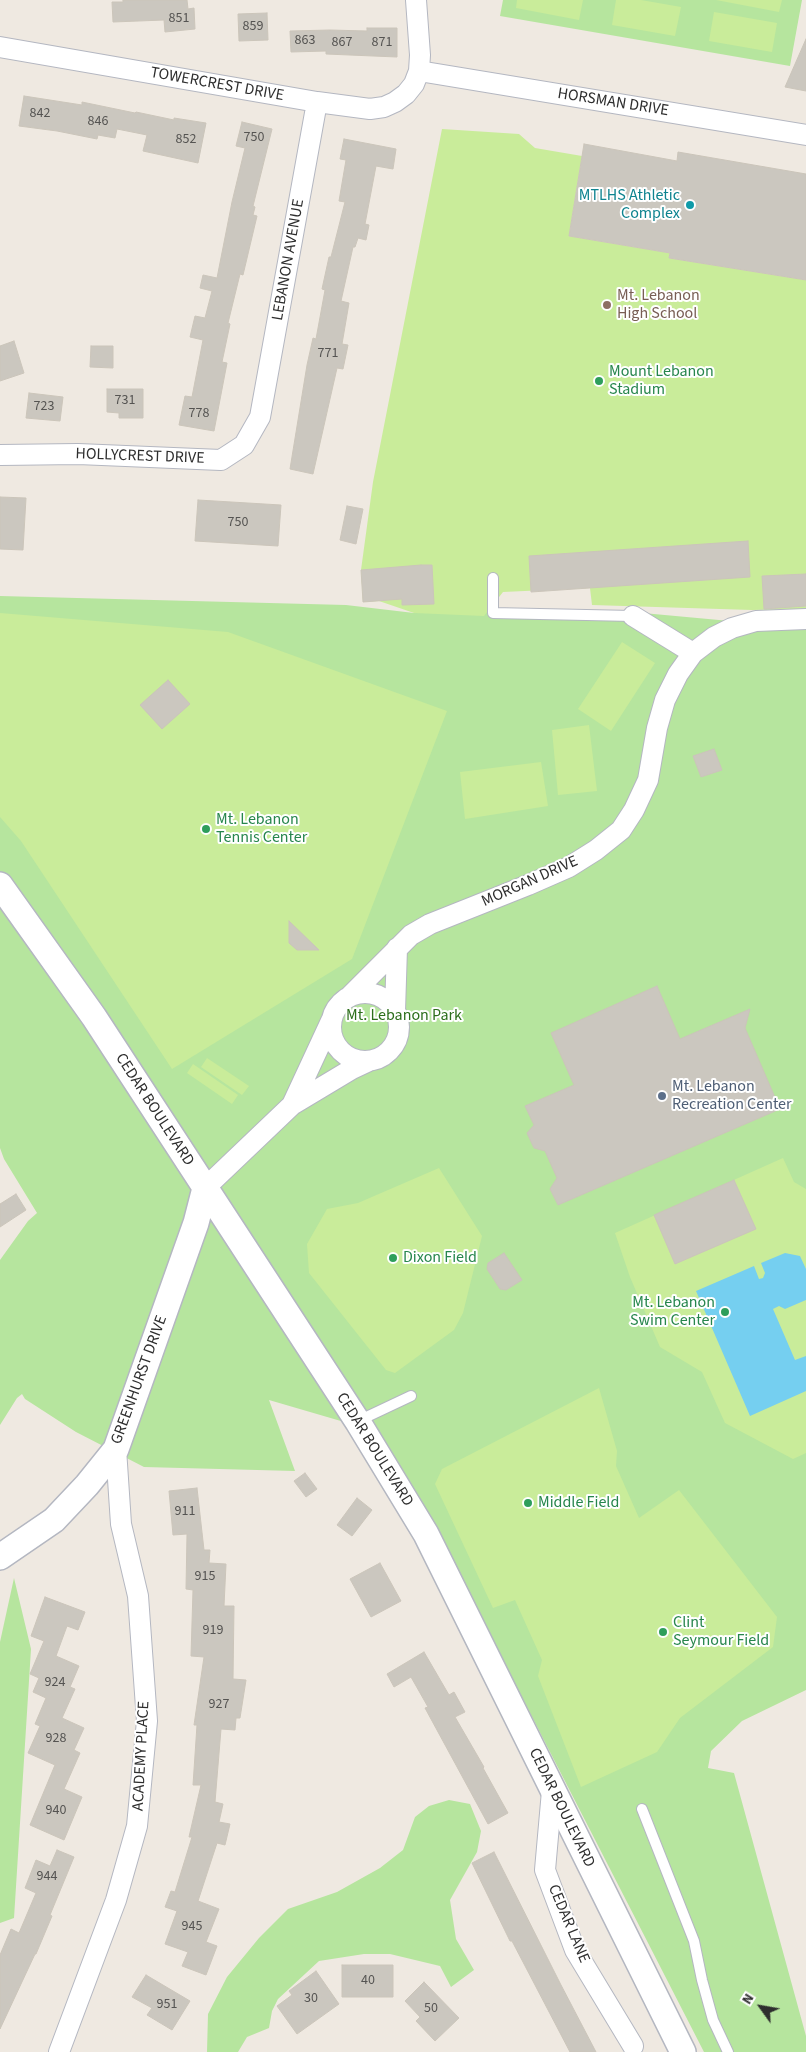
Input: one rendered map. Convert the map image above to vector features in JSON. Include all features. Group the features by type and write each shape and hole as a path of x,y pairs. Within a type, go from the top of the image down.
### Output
{"street":[{"path":"416,0 420,55 419,72"},
{"name":"TOWERCREST DRIVE","path":"0,46 317,102 370,109 384,107 406,94 414,84 419,72"},
{"name":"HORSMAN DRIVE","path":"419,72 806,135"},
{"name":"LEBANON AVENUE","path":"260,417 317,102"},
{"name":"HOLLYCREST DRIVE","path":"0,455 78,454 221,460 244,445 260,417"},
{"path":"633,616 693,653"},
{"name":"MORGAN DRIVE","path":"350,996 411,935 430,924 569,867 596,850 621,830 634,810 648,780 657,728 665,700 678,674 693,653 714,636 732,628 756,621 806,619"},
{"name":"CEDAR BOULEVARD","path":"0,885 94,1017 358,1422 426,1534 683,2052"},
{"path":"205,1188 292,1106 352,1069 380,1058 389,1051 395,1043 398,1027 396,1011 397,948"},
{"path":"292,1106 338,1005 350,996 370,993 381,996 396,1011"},
{"path":"332,1019 333,1041 339,1050 353,1059 370,1061"},
{"name":"GREENHURST DRIVE","path":"0,1557 54,1520 87,1486 116,1449 196,1223 205,1188"},
{"name":"ACADEMY PLACE","path":"59,2052 116,1900 138,1826 147,1721 138,1596 121,1524 116,1449"},
{"name":"CEDAR LANE","path":"552,1791 545,1870 575,1950 633,2046"}],"lane":[{"path":"492,578 493,613 633,616"},
{"path":"358,1422 411,1396"},
{"path":"642,1809 694,1942 713,2020 728,2052"}],"green space":[{"path":"503,0 802,0 790,66 500,16"},
{"path":"517,0 583,0 579,20 516,8"},
{"path":"616,0 641,0 681,7 675,36 612,25"},
{"path":"716,0 782,0 779,12"},
{"path":"714,12 777,23 772,52 709,41"},
{"name":"Mount Lebanon Stadium","path":"442,129 519,134 535,148 582,156 569,236 670,253 669,258 806,280 806,609 752,610 592,605 590,588 503,592 484,616 414,613 379,601 363,602 361,570 373,482"},
{"name":"Mt. Lebanon Park","path":"0,596 346,605 414,613 494,609 632,612 806,628 806,1690 742,1721 711,1751 708,1768 734,1773 806,2036 806,2052 704,2052 435,1528 375,1431 269,1400 295,1471 144,1467 76,1432 25,1399 22,1394 17,1398 0,1425 0,1260 28,1221 37,1213 4,1159 0,1148"},
{"name":"Mt. Lebanon Tennis Center","path":"0,613 228,632 447,711 352,959 172,1069 21,841 0,817"},
{"path":"622,642 655,663 611,731 578,709"},
{"path":"589,725 597,791 558,795 552,730"},
{"path":"541,762 548,806 465,819 460,772"},
{"path":"207,1058 249,1086 242,1095 201,1067"},
{"path":"193,1064 238,1095 232,1104 187,1073"},
{"name":"Mt. Lebanon Swim Center","path":"783,1158 794,1182 806,1189 806,1453 793,1459 725,1423 702,1372 660,1347 630,1277 615,1233"},
{"name":"Dixon Field","path":"439,1168 482,1236 463,1313 454,1330 395,1373 386,1370 309,1273 307,1244 327,1209 358,1203"},
{"path":"599,1388 617,1451 616,1466 639,1518 679,1490 777,1617 773,1647 680,1718 657,1752 581,1787 538,1676 542,1660 515,1600 493,1608 435,1484 442,1469"},
{"path":"14,1578 31,1649 14,1918 0,1923 0,1642"},
{"path":"449,1800 470,1804 481,1831 477,1852 450,1900 456,1939 474,1970 451,1987 440,1966 390,1954 364,1954 319,1961 278,1999 272,2011 269,2028 247,2037 238,2052 207,2052 208,2014 227,1977 259,1938 288,1909 337,1892 380,1868 403,1850 415,1817 429,1806"}],"water":[{"path":"785,1253 800,1256 806,1269 806,1300 785,1309 779,1306 773,1309 795,1360 806,1356 806,1391 750,1416 696,1291 754,1266 759,1279 763,1278 765,1273 761,1263"}],"building":[{"path":"123,0 187,0 188,9 194,8 195,29 165,32 164,20 113,22 112,2 123,2"},
{"path":"267,13 268,40 239,41 238,14"},
{"path":"367,28 397,28 397,57 326,54 326,51 291,52 290,31 367,31"},
{"path":"806,39 806,91 785,87"},
{"path":"24,96 82,105 82,102 174,120 174,118 206,123 198,163 143,151 147,135 117,129 115,138 98,135 97,139 19,126"},
{"path":"242,122 272,129 253,206 255,207 253,215 257,216 243,275 240,274 228,323 230,324 222,362 227,363 214,431 179,425 185,396 192,397 203,340 190,337 195,316 205,318 212,291 200,288 203,275 217,278 245,148 236,146"},
{"path":"344,139 396,149 393,169 376,166 365,224 369,225 366,240 358,238 355,247 353,247 341,301 349,303 342,344 348,345 343,369 337,368 313,474 290,469 307,365 313,338 316,339 325,290 322,289 345,202 339,201 346,160 340,159"},
{"name":"MTLHS Athletic Complex","path":"584,144 677,161 678,152 806,174 806,280 669,258 670,253 569,236"},
{"path":"14,341 24,373 0,381 0,346"},
{"path":"91,346 113,346 113,368 90,367"},
{"path":"107,389 143,389 143,418 119,418 119,413 107,412"},
{"path":"29,393 63,397 60,421 26,418"},
{"path":"0,497 26,498 23,550 0,549"},
{"path":"198,500 281,505 278,546 195,541"},
{"path":"347,506 363,509 356,544 340,540"},
{"path":"748,541 750,577 531,592 529,556"},
{"path":"432,565 434,604 402,605 402,599 363,602 361,570"},
{"path":"806,574 806,606 764,609 762,576"},
{"path":"168,680 190,704 162,729 140,705"},
{"path":"714,749 722,770 701,777 693,756"},
{"path":"289,921 319,950 297,950 289,943"},
{"name":"Mt. Lebanon Recreation Center","path":"657,986 680,1039 750,1009 745,1028 780,1109 558,1205 550,1189 557,1178 545,1151 534,1148 527,1133 534,1125 525,1106 574,1085 551,1033"},
{"path":"734,1180 756,1229 675,1264 654,1215"},
{"path":"16,1194 26,1210 0,1227 0,1204"},
{"path":"504,1253 522,1280 506,1290 500,1289 487,1269 488,1263"},
{"path":"305,1473 317,1489 306,1497 294,1481"},
{"path":"197,1488 204,1550 210,1550 209,1563 226,1564 224,1606 234,1606 233,1679 246,1680 240,1718 236,1718 235,1730 221,1729 215,1802 223,1804 219,1822 230,1824 225,1845 217,1843 198,1901 219,1909 206,1942 217,1946 206,1975 182,1966 188,1952 165,1944 177,1911 165,1907 171,1891 175,1892 192,1837 189,1837 201,1785 193,1785 197,1725 194,1725 204,1657 191,1656 193,1590 186,1589 187,1534 173,1535 169,1491"},
{"path":"357,1498 372,1510 352,1536 337,1525"},
{"path":"380,1563 401,1601 371,1617 350,1579"},
{"path":"45,1597 85,1612 78,1630 67,1626 56,1656 79,1666 70,1687 75,1689 62,1718 84,1728 74,1750 80,1753 64,1789 82,1797 64,1840 30,1825 55,1765 28,1753 40,1726 35,1724 46,1698 33,1692 39,1678 30,1674 44,1641 31,1636"},
{"path":"424,1652 449,1695 454,1692 465,1712 455,1717 508,1813 488,1824 425,1708 428,1707 411,1677 394,1687 387,1674"},
{"path":"57,1850 74,1857 36,1954 0,2029 0,1955 11,1929 19,1933 36,1893 25,1888 36,1860 50,1866"},
{"path":"494,1852 596,2052 570,2052 512,1941 510,1941 472,1863"},
{"path":"342,1965 393,1965 393,1997 342,1997"},
{"path":"316,1971 339,2004 297,2034 277,2006 292,1995 289,1991"},
{"path":"146,1975 190,2001 172,2030 147,2015 152,2008 132,1997"},
{"path":"424,1982 459,2018 435,2041 416,2021 420,2017 405,2001"}],"place":[{"name":"MTLHS Athletic Complex","path":"690,205"},
{"name":"Mt. Lebanon High School","path":"607,305"},
{"name":"Mount Lebanon Stadium","path":"599,381"},
{"name":"Mt. Lebanon Tennis Center","path":"206,829"},
{"name":"Mt. Lebanon Recreation Center","path":"662,1096"},
{"name":"Dixon Field","path":"393,1258"},
{"name":"Mt. Lebanon Swim Center","path":"725,1312"},
{"name":"Middle Field","path":"528,1503"},
{"name":"Clint Seymour Field","path":"663,1632"}]}
